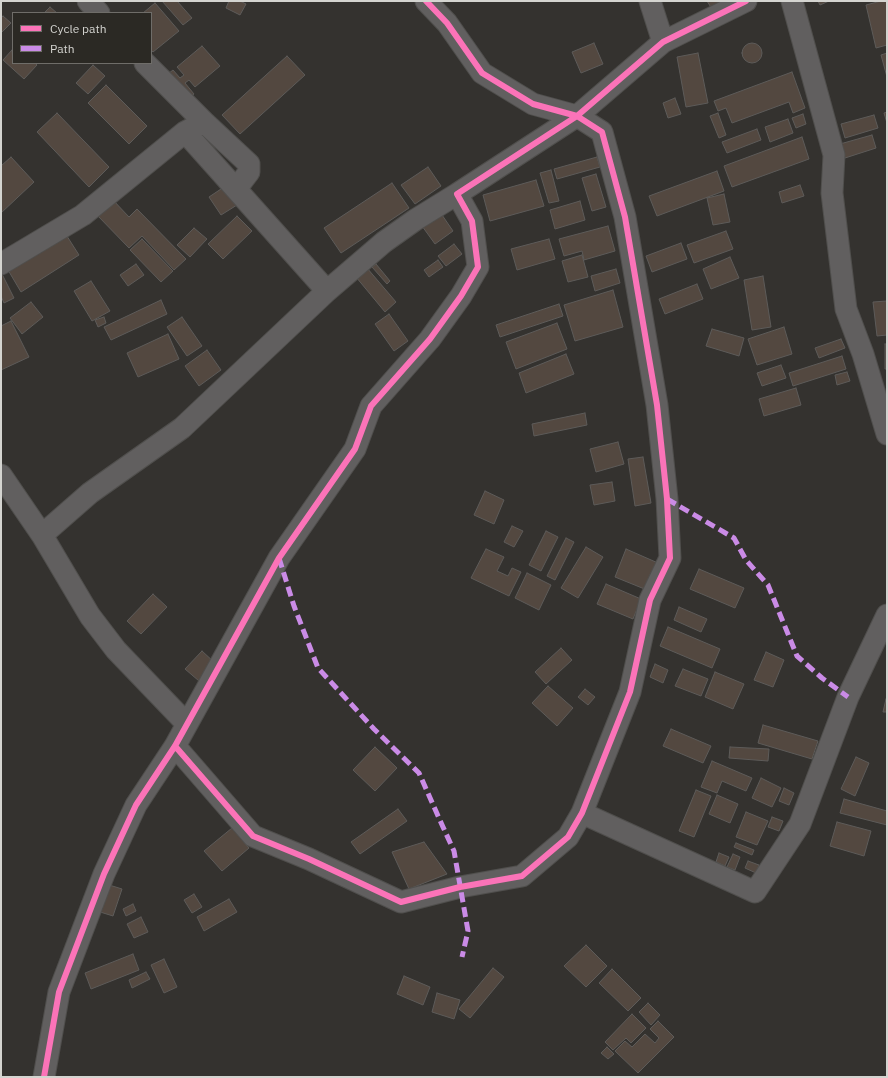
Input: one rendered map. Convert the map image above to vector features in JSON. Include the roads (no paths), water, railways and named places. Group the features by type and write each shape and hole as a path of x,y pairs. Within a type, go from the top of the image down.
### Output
{"street":[{"path":"88,1 98,12"},
{"path":"175,746 253,836 309,859 401,902 460,887 522,876 568,837 582,813 630,692 650,600 670,558 667,499 657,405 625,217 602,132 577,116 534,104 482,73 447,23 426,1"},
{"path":"650,1 663,42"},
{"path":"42,535 90,493 182,428 327,291 384,242 415,220 577,116 663,42 746,1"},
{"path":"792,1 834,155 832,193 846,309 863,354 887,434"},
{"path":"146,64 204,122 249,164 249,172 236,189"},
{"path":"1,264 83,215 185,132 204,122"},
{"path":"185,132 327,291"},
{"path":"44,1077 58,992 104,874 136,805 175,746 279,558 355,449 371,406 430,339 461,296 478,267 472,221 457,194"},
{"path":"1,475 42,535 90,616 116,650 187,724"},
{"path":"582,813 755,892 800,824 848,697 887,616"}]}
